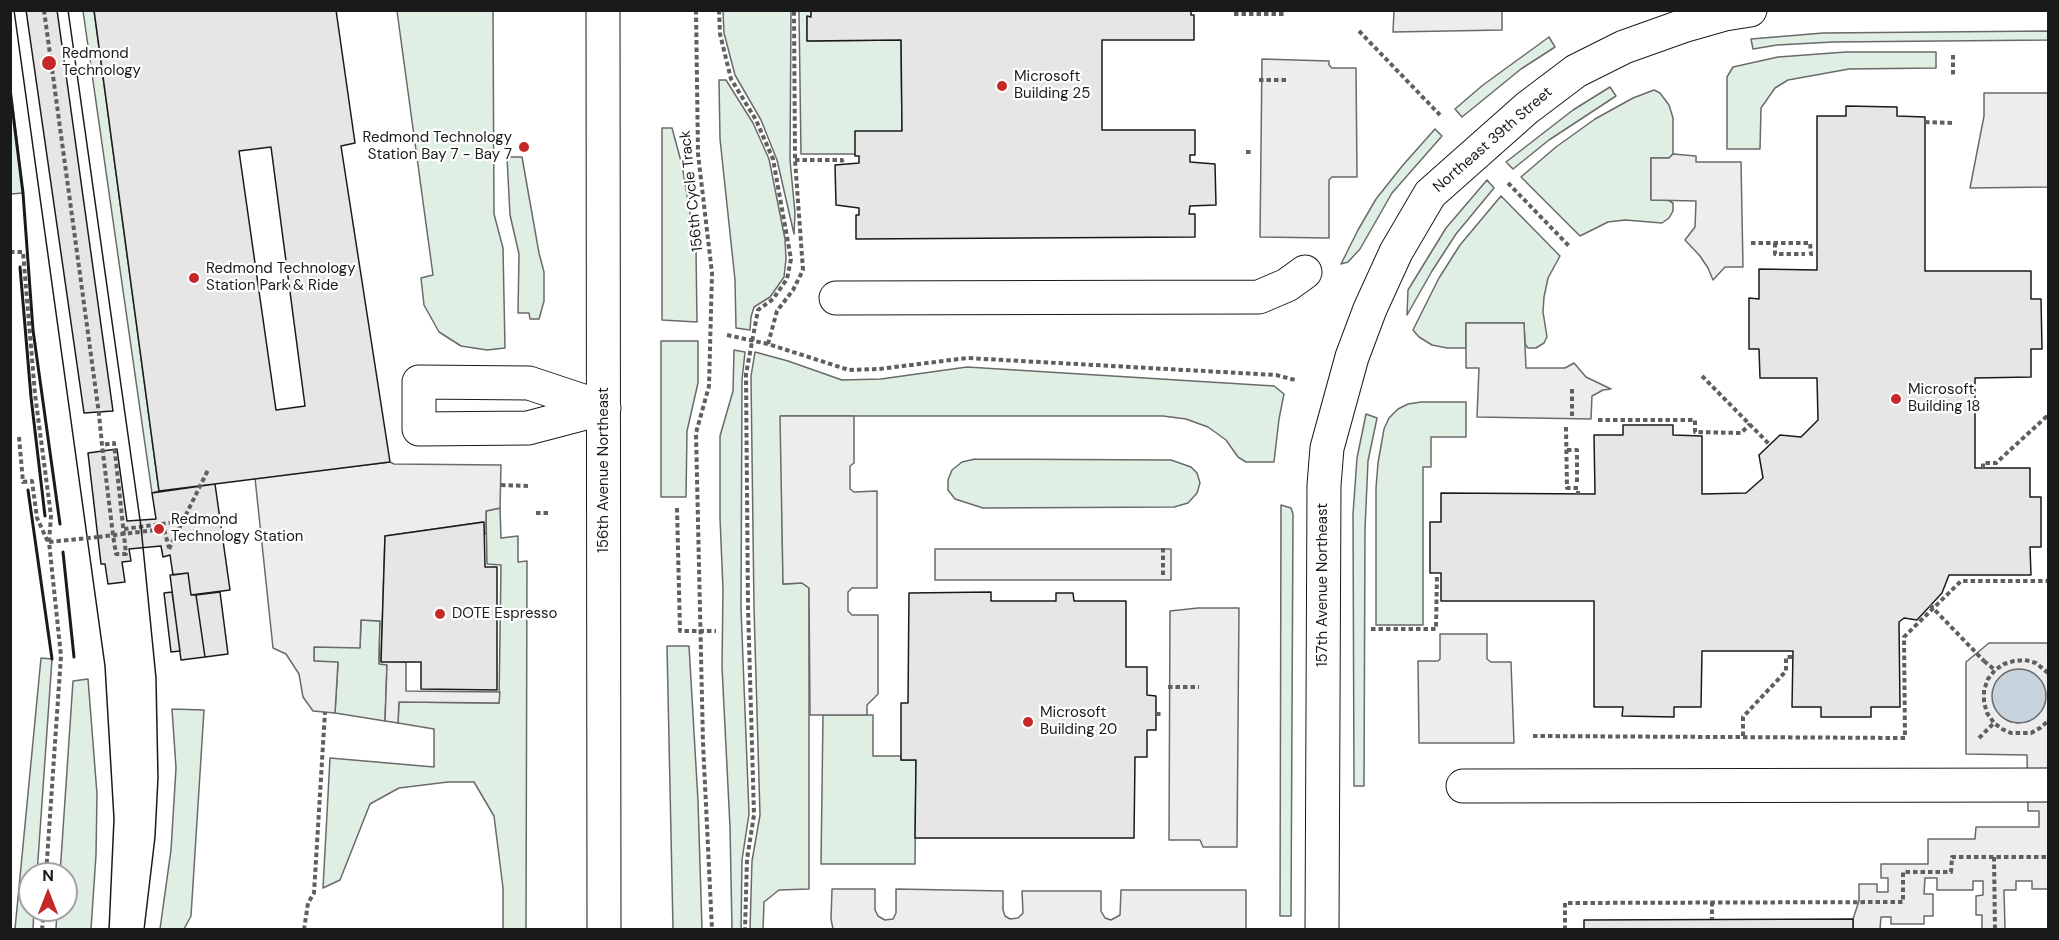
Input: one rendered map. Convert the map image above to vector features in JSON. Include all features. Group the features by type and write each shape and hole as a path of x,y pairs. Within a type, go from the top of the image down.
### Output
{"street":[{"name":"156th Avenue Northeast","path":"603,10 604,930"},
{"name":"Northeast 39th Street","path":"1396,252 1430,194 1527,108 1576,71 1624,47 1683,26 1725,14 1750,10"},
{"name":"157th Avenue Northeast","path":"1322,930 1324,484 1327,448 1352,357 1370,309 1396,252"},
{"path":"836,298 1259,297 1287,285 1305,272"},
{"path":"419,382 529,382 604,408 528,428 419,429 419,382"},
{"path":"1463,786 2049,785"}],"path":[{"path":"44,10 113,535 116,554 126,554 114,443 102,445"},
{"name":"156th Cycle Track","path":"696,10 698,154 712,273 709,386 696,433 703,743 712,930"},
{"path":"719,10 720,34 731,79 756,120 773,159 791,259 787,279 773,299 758,310 746,374 748,607 754,815 747,859 745,930"},
{"path":"768,344 777,311 793,291 803,270 795,160 794,10"},
{"path":"1234,14 1285,14"},
{"path":"1359,31 1440,115"},
{"path":"1953,55 1953,76"},
{"path":"1259,80 1288,80"},
{"path":"1925,122 1954,123"},
{"path":"795,160 842,160 843,165"},
{"path":"1508,183 1569,246"},
{"path":"1751,243 1810,243 1811,254 1817,254"},
{"path":"1774,243 1774,254 1805,254"},
{"path":"10,252 22,252 35,394 51,516 49,542 61,656 47,862"},
{"path":"727,335 768,344 849,370 879,369 967,358 1276,375 1294,380"},
{"path":"1702,376 1770,445"},
{"path":"1572,389 1572,418"},
{"path":"1983,468 1983,463 1996,463 2046,417 2049,417"},
{"path":"1598,420 1695,420 1695,432 1740,433 1750,424"},
{"path":"1566,427 1567,488 1578,488 1578,494"},
{"path":"19,437 22,482 32,482 37,518 49,542"},
{"path":"1567,450 1577,450 1577,483"},
{"path":"49,542 164,529 169,549 208,470"},
{"path":"501,485 528,486"},
{"path":"677,508 680,631 716,631"},
{"path":"536,513 550,513"},
{"path":"124,529 220,516"},
{"path":"1162,548 1162,577"},
{"path":"1371,629 1436,629 1437,573"},
{"path":"1533,736 1905,738 1904,637 1961,581 2049,581"},
{"path":"1930,605 1995,670"},
{"path":"1743,736 1743,717 1786,671 1786,657 1793,657"},
{"path":"2048,722 2031,733 2021,734 2002,729 1987,713 1984,690 1988,679 2004,664 2025,660 2047,667 2049,673"},
{"path":"1168,687 1199,687"},
{"path":"304,930 308,903 314,893 325,712"},
{"path":"1156,714 1163,714"},
{"path":"1979,738 1994,723"},
{"path":"1994,856 1995,930"},
{"path":"1565,930 1565,903 1903,902 1903,872 1951,872 1952,857 2049,856"},
{"path":"1712,902 1712,919"}],"green space":[{"path":"83,11 94,11 159,491 152,493"},
{"path":"397,11 493,11 494,214 503,248 505,348 487,350 461,346 439,332 424,305 421,278 433,275"},
{"path":"723,11 791,11 790,160 795,213 794,234 777,160 761,120 735,75 724,33"},
{"path":"799,11 811,11 811,17 807,17 807,41 901,40 902,131 855,154 801,154"},
{"path":"2048,31 2048,40 1833,42 1777,45 1753,49 1751,39 1823,33"},
{"path":"1549,37 1555,47 1521,69 1462,117 1455,109 1483,85"},
{"path":"1846,52 1936,52 1936,68 1849,69 1788,80 1775,88 1761,108 1760,149 1727,149 1727,77 1733,67 1778,57"},
{"path":"719,80 726,80 753,123 769,159 785,239 784,277 770,297 754,307 750,330 736,328 735,280 720,139"},
{"path":"1610,87 1616,96 1549,140 1513,169 1506,162 1573,110"},
{"path":"10,90 23,193 11,194"},
{"path":"1654,90 1660,93 1669,105 1673,118 1673,154 1669,158 1651,158 1651,200 1668,200 1673,203 1673,211 1662,223 1625,220 1608,222 1580,236 1521,177 1556,147 1595,119 1633,98"},
{"path":"662,128 672,128 682,165 696,249 697,322 662,320"},
{"path":"1435,129 1442,136 1392,193 1360,249 1348,262 1341,264 1376,199"},
{"path":"507,157 522,157 544,272 544,301 539,319 530,319 529,313 518,313 519,254 510,215"},
{"path":"1487,180 1494,188 1456,234 1407,315 1408,290 1446,228"},
{"path":"1501,196 1560,256 1548,278 1544,297 1543,312 1547,337 1544,343 1536,348 1528,348 1525,344 1524,323 1466,323 1466,348 1432,345 1413,330 1439,278 1460,245"},
{"path":"661,341 698,341 698,383 687,431 686,497 661,497"},
{"path":"734,350 745,352 742,380 741,608 749,814 742,860 741,930 732,929 730,827 722,667 723,589 720,518 720,436 733,391"},
{"path":"755,352 842,380 881,379 967,367 1274,386 1284,394 1274,462 1246,462 1238,457 1226,440 1208,427 1186,419 1163,416 781,416 783,584 802,583 809,588 809,889 779,890 764,902 763,929 750,930 752,861 760,815 751,376"},
{"path":"1466,402 1466,437 1431,437 1431,467 1423,467 1423,625 1376,625 1376,488 1384,429 1389,418 1398,409 1408,404"},
{"path":"1366,414 1377,418 1368,461 1365,529 1364,786 1354,786 1353,514 1357,458"},
{"path":"975,459 1171,460 1191,467 1197,473 1200,483 1197,493 1188,503 1174,507 983,508 955,499 948,490 948,480 952,470 962,462"},
{"path":"1281,505 1291,508 1293,514 1291,916 1280,916"},
{"path":"500,508 501,538 518,536 518,562 527,561 526,929 503,929 503,888 494,816 474,782 448,782 399,788 370,804 340,880 323,888 330,758 434,767 434,729 398,723 399,702 499,703 501,565 487,564 486,511"},
{"path":"361,620 380,621 379,663 387,664 385,721 335,713 338,663 314,661 314,646 360,647"},
{"path":"667,646 689,646 698,801 702,929 673,929"},
{"path":"41,658 52,659 38,862 21,862"},
{"path":"88,679 97,794 91,929 56,929 56,922 78,922 78,862 61,862 73,681"},
{"path":"172,709 204,710 191,916 184,929 160,929 171,850 176,768"},
{"path":"823,715 873,715 873,756 901,756 901,760 916,760 915,864 821,864"},
{"path":"18,898 18,922 33,922 33,929 15,929"}],"shaded area":[{"path":"1394,11 1502,11 1502,30 1393,32"},
{"path":"1262,59 1329,61 1332,68 1356,68 1357,177 1332,177 1329,180 1329,238 1260,237"},
{"path":"1984,93 2048,93 2048,187 1970,188 1984,116"},
{"path":"1673,154 1696,156 1696,162 1741,162 1743,267 1725,267 1713,280 1700,256 1685,240 1695,227 1696,201 1651,200 1651,158 1669,158"},
{"path":"1466,323 1524,323 1526,368 1565,368 1574,363 1586,377 1611,389 1603,390 1592,396 1591,419 1477,417 1479,368 1466,368"},
{"path":"780,416 854,416 854,463 850,466 850,489 854,492 877,491 877,588 852,588 848,592 848,611 852,615 878,615 878,694 867,705 867,715 810,715 809,588 802,583 783,584"},
{"path":"390,462 394,464 501,465 500,508 486,511 486,534 484,534 483,522 385,536 381,661 406,662 406,691 500,692 499,703 399,702 398,723 385,721 387,665 379,664 380,621 361,620 360,648 314,647 314,661 338,662 335,713 313,711 303,697 299,674 286,654 273,648 255,478"},
{"path":"935,549 1171,549 1171,580 935,580"},
{"path":"1239,608 1237,847 1203,847 1200,840 1169,840 1170,611"},
{"path":"1440,634 1487,634 1487,659 1491,662 1511,662 1514,743 1419,743 1418,661 1438,661 1440,659"},
{"path":"1989,643 2048,643 2048,889 2032,889 2032,881 2016,881 2016,890 2004,890 2005,929 1982,929 1982,915 1976,915 1976,896 1983,895 1983,881 1973,881 1973,890 1937,890 1937,878 1925,878 1924,894 1933,894 1933,916 1924,916 1924,924 1891,924 1891,917 1881,917 1880,929 1853,930 1853,919 1859,901 1859,884 1877,884 1877,892 1888,892 1888,878 1881,878 1881,864 1928,864 1928,839 1975,839 1976,827 2039,827 2039,811 2028,811 2027,755 1966,754 1966,662","holes":["2011,671 2018,723 2008,721 2001,716 1996,682"]},
{"path":"2019,669 2029,671 2038,677 2044,686 2046,696 2044,706 2038,715 2029,721 2019,723 2009,721 2000,715 1994,706 1992,696 1994,686 2000,677 2009,671"},
{"path":"832,889 875,889 875,910 878,916 885,920 893,919 896,913 896,889 1003,891 1003,910 1005,916 1010,919 1018,918 1023,913 1022,891 1101,891 1101,911 1105,918 1111,920 1120,915 1121,890 1246,890 1246,929 833,929"}],"building":[{"path":"26,10 57,10 113,411 84,413"},
{"name":"Redmond Technology Station Park & Ride","path":"94,10 336,10 355,143 341,146 390,462 159,491","holes":["271,147 305,406 276,410 239,151"]},
{"name":"Microsoft Building 25","path":"811,10 1191,10 1191,15 1194,15 1194,40 1102,40 1102,130 1195,130 1195,155 1190,155 1190,162 1215,164 1216,205 1190,206 1189,214 1195,214 1195,237 856,239 856,215 859,215 859,208 836,205 835,165 859,163 859,156 855,156 855,131 902,131 901,40 807,41 807,16 811,17"},
{"name":"Microsoft Building 18","path":"1846,106 1897,107 1897,116 1925,117 1925,271 2031,271 2031,299 2041,299 2042,349 2031,349 2031,377 1975,378 1975,468 2030,468 2030,497 2041,497 2041,547 2030,547 2031,575 1949,575 1942,593 1917,620 1904,618 1899,622 1900,707 1871,707 1871,717 1821,717 1821,707 1792,707 1793,651 1702,651 1701,707 1674,707 1674,717 1622,716 1623,707 1594,707 1594,601 1441,601 1441,573 1430,573 1430,522 1441,522 1441,493 1595,494 1594,435 1623,435 1623,425 1673,425 1673,435 1702,436 1702,494 1746,493 1763,478 1759,455 1780,435 1801,437 1818,420 1817,378 1760,378 1759,349 1749,349 1749,298 1759,299 1759,269 1817,270 1817,116 1846,116"},
{"name":"Redmond Technology Station","path":"117,449 127,521 156,519 152,493 215,484 230,590 191,595 188,573 173,575 170,555 163,557 161,546 129,549 131,561 122,562 125,582 108,584 105,564 101,564 88,453"},
{"name":"DOTE Espresso","path":"484,522 485,567 497,567 497,690 421,689 421,662 381,662 385,536"},
{"path":"188,573 191,595 196,595 205,657 181,660 170,575"},
{"path":"172,592 180,651 171,652 164,593"},
{"path":"220,592 228,654 205,657 196,595"},
{"name":"Microsoft Building 20","path":"991,592 991,601 1056,601 1056,593 1073,593 1074,601 1126,601 1126,667 1147,667 1147,695 1156,696 1156,730 1147,730 1147,757 1135,757 1134,838 915,838 916,760 901,760 901,703 908,703 909,593"},
{"path":"1853,919 1853,930 1584,930 1584,920"}],"tram line":[{"path":"14,10 105,666 114,819 109,930"},
{"path":"68,10 141,527 156,678 158,778 155,837 144,930"}],"wall":[{"path":"10,90 23,193 33,330 60,524"},
{"path":"20,267 31,397 45,516"},
{"path":"28,490 52,659"},
{"path":"63,552 74,657"}],"place":[{"name":"Redmond Technology","path":"49,63"},
{"name":"Microsoft Building 25","path":"1002,86"},
{"name":"Redmond Technology Station Bay 7 - Bay 7","path":"524,147"},
{"name":"Redmond Technology Station Park & Ride","path":"194,278"},
{"name":"Microsoft Building 18","path":"1896,399"},
{"name":"Redmond Technology Station","path":"159,529"},
{"name":"DOTE Espresso","path":"440,614"},
{"name":"Microsoft Building 20","path":"1028,722"}]}
